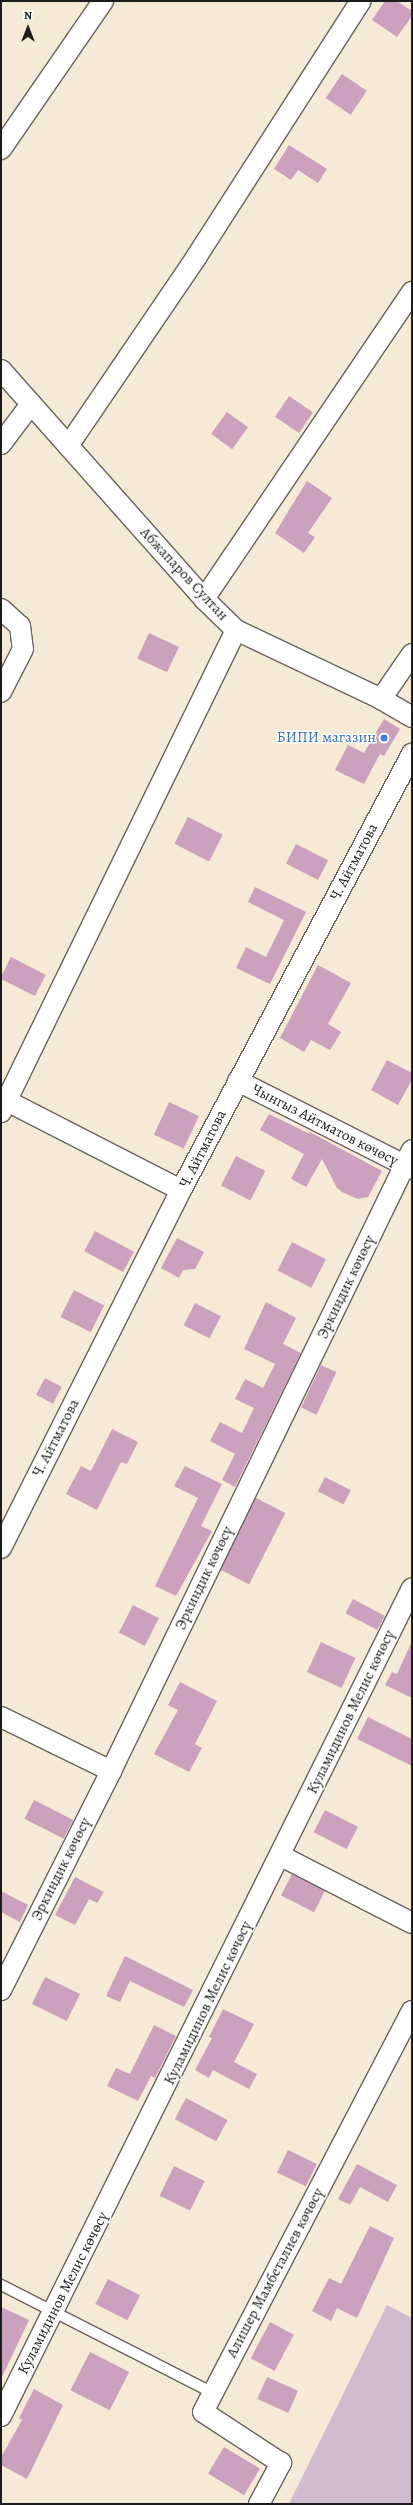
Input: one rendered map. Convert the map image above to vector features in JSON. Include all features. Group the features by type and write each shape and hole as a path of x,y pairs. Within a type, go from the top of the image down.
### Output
{"street":[{"path":"1,149 103,1"},
{"path":"68,446 197,256 361,1"},
{"path":"204,598 412,292"},
{"name":"Абжапаров Султан","path":"1,370 204,598 236,630 381,699 412,717"},
{"path":"1,444 31,404"},
{"path":"1,609 20,626 23,649 1,692"},
{"path":"181,1190 4,1107 236,630"},
{"path":"381,699 412,654"},
{"name":"Ч. Айтматова","path":"1,1548 181,1190 412,753"},
{"name":"Чынгыз Айтматов көчөсү","path":"238,1081 409,1162"},
{"name":"Эркиндик көчөсү","path":"1,1990 111,1771 409,1162"},
{"name":"Куламидинов Мелис көчөсү","path":"1,2416 281,1856 412,1588"},
{"path":"1,1717 111,1771"},
{"path":"281,1856 412,1923"},
{"name":"Алишер Мамбеталиев көчөсү","path":"259,2504 281,2462 203,2412 412,2011"}],"lane":[{"path":"1,2285 213,2393"}],"shaded area":[{"path":"387,2305 412,2318 412,2504 289,2504"}],"building":[{"path":"385,1 397,1 412,11 412,16 397,37 372,20"},
{"path":"342,74 367,91 351,115 326,98"},
{"path":"289,145 327,169 318,183 298,170 291,180 274,169"},
{"path":"289,396 313,412 299,433 275,417"},
{"path":"227,412 248,427 232,449 211,434"},
{"path":"307,481 332,498 308,533 315,537 304,553 275,533"},
{"path":"149,633 179,647 167,672 137,658"},
{"path":"384,719 400,729 384,756 380,754 364,784 335,770 348,745 364,753"},
{"path":"188,817 223,835 209,861 174,844"},
{"path":"296,844 328,860 318,880 286,864"},
{"path":"255,887 306,912 270,984 236,968 246,947 266,957 284,920 248,902"},
{"path":"11,957 46,975 35,996 1,979"},
{"path":"318,965 351,983 328,1024 341,1032 330,1050 311,1040 304,1052 280,1038"},
{"path":"387,1060 412,1073 412,1080 398,1105 371,1090"},
{"path":"169,1102 199,1116 184,1149 154,1135"},
{"path":"269,1114 310,1134 308,1131 382,1171 368,1197 358,1199 342,1192 337,1188 322,1159 306,1187 291,1179 304,1154 260,1130"},
{"path":"236,1156 265,1171 250,1200 221,1185"},
{"path":"95,1231 134,1252 123,1272 84,1251"},
{"path":"177,1238 204,1252 195,1269 183,1270 179,1278 161,1268"},
{"path":"292,1242 326,1259 311,1288 277,1271"},
{"path":"74,1290 104,1305 91,1332 60,1317"},
{"path":"266,1302 296,1318 283,1344 301,1353 235,1487 222,1480 235,1454 210,1441 220,1422 242,1433 254,1408 235,1399 245,1379 263,1388 275,1364 244,1349"},
{"path":"195,1303 221,1316 209,1338 184,1325"},
{"path":"321,1365 336,1372 317,1415 301,1408"},
{"path":"45,1378 62,1387 53,1404 36,1395"},
{"path":"112,1429 138,1442 127,1464 121,1462 97,1510 66,1494 81,1466 91,1471"},
{"path":"185,1466 222,1484 201,1526 212,1531 176,1596 155,1586 198,1498 174,1486"},
{"path":"325,1477 351,1490 344,1504 318,1491"},
{"path":"256,1498 285,1513 249,1584 220,1569"},
{"path":"353,1599 385,1616 377,1630 345,1613"},
{"path":"133,1605 159,1618 145,1646 119,1633"},
{"path":"412,1641 412,1698 385,1685 392,1672 397,1674"},
{"path":"321,1642 355,1658 341,1688 307,1672"},
{"path":"180,1682 217,1701 195,1744 202,1748 189,1772 154,1754 178,1710 168,1705"},
{"path":"368,1717 412,1739 412,1766 357,1739"},
{"path":"34,1800 73,1820 64,1839 24,1819"},
{"path":"325,1810 358,1827 347,1849 314,1832"},
{"path":"292,1874 325,1891 314,1912 281,1895"},
{"path":"75,1877 104,1892 97,1903 89,1899 75,1925 55,1915"},
{"path":"1,1891 28,1905 20,1922 1,1912"},
{"path":"125,1956 193,1990 184,2007 130,1981 120,2002 106,1996"},
{"path":"45,1977 80,1994 67,2021 32,2004"},
{"path":"223,2009 254,2024 234,2062 257,2074 249,2089 213,2070 209,2078 195,2070 212,2038 209,2037"},
{"path":"154,2025 176,2036 155,2078 151,2076 138,2101 107,2086 116,2068 130,2074"},
{"path":"186,2098 227,2120 216,2141 175,2119"},
{"path":"288,2150 317,2164 306,2186 277,2172"},
{"path":"357,2164 397,2185 388,2202 360,2187 350,2205 338,2199"},
{"path":"174,2166 205,2181 190,2211 160,2196"},
{"path":"370,2226 394,2238 357,2318 337,2308 331,2321 312,2311 329,2278 341,2284"},
{"path":"108,2279 140,2295 127,2320 95,2304"},
{"path":"1,2307 29,2320 1,2379"},
{"path":"270,2322 294,2335 275,2371 251,2358"},
{"path":"90,2352 129,2372 110,2410 70,2390"},
{"path":"267,2377 298,2391 288,2413 257,2399"},
{"path":"34,2389 63,2405 27,2479 1,2465 1,2457 22,2420 19,2418"},
{"path":"224,2447 260,2469 244,2495 208,2474"}],"place":[{"name":"БИПИ магазин","path":"384,738"}]}
